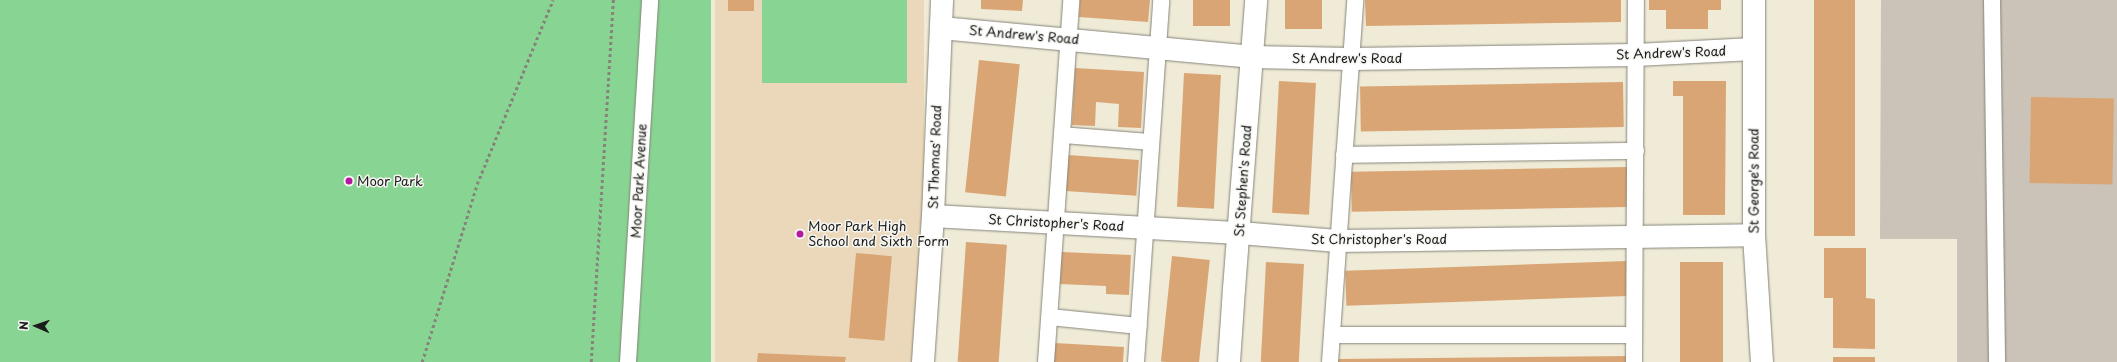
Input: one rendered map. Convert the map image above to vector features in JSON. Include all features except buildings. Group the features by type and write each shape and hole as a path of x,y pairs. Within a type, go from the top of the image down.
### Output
{"street":[{"name":"St Thomas' Road","path":"922,362 933,216 942,0"},
{"name":"St Stephen's Road","path":"1229,362 1240,233 1256,0"},
{"name":"St George's Road","path":"1754,0 1754,236 1762,362"},
{"name":"St Andrew's Road","path":"941,28 1069,38 1251,58 1351,59 1636,55 1754,49"},
{"name":"St Christopher's Road","path":"933,216 1144,229 1240,233 1338,241 1754,236"}],"lane":[{"name":"Moor Park Avenue","path":"628,362 650,0"},
{"path":"1046,362 1058,224 1071,0"},
{"path":"1136,362 1161,0"},
{"path":"1330,362 1355,0"},
{"path":"1634,362 1636,0"},
{"path":"1992,0 1997,362"},
{"path":"1062,136 1151,142"},
{"path":"1344,155 1636,151"},
{"path":"1050,317 1139,326"},
{"path":"1332,335 1634,335"}],"path":[{"path":"422,362 477,184 553,0"},
{"path":"591,362 613,0"}],"shaded area":[{"name":"Moor Park High School and Sixth Form","path":"715,0 924,0 924,362 715,362"},
{"path":"1881,0 2117,0 2117,362 1957,362 1957,239 1880,239"}],"green space":[{"name":"Moor Park","path":"0,0 711,0 711,362 0,362"},
{"path":"762,0 907,0 907,83 762,83"}],"place":[{"name":"Moor Park","path":"349,181"},
{"name":"Moor Park High School and Sixth Form","path":"800,234"}]}
